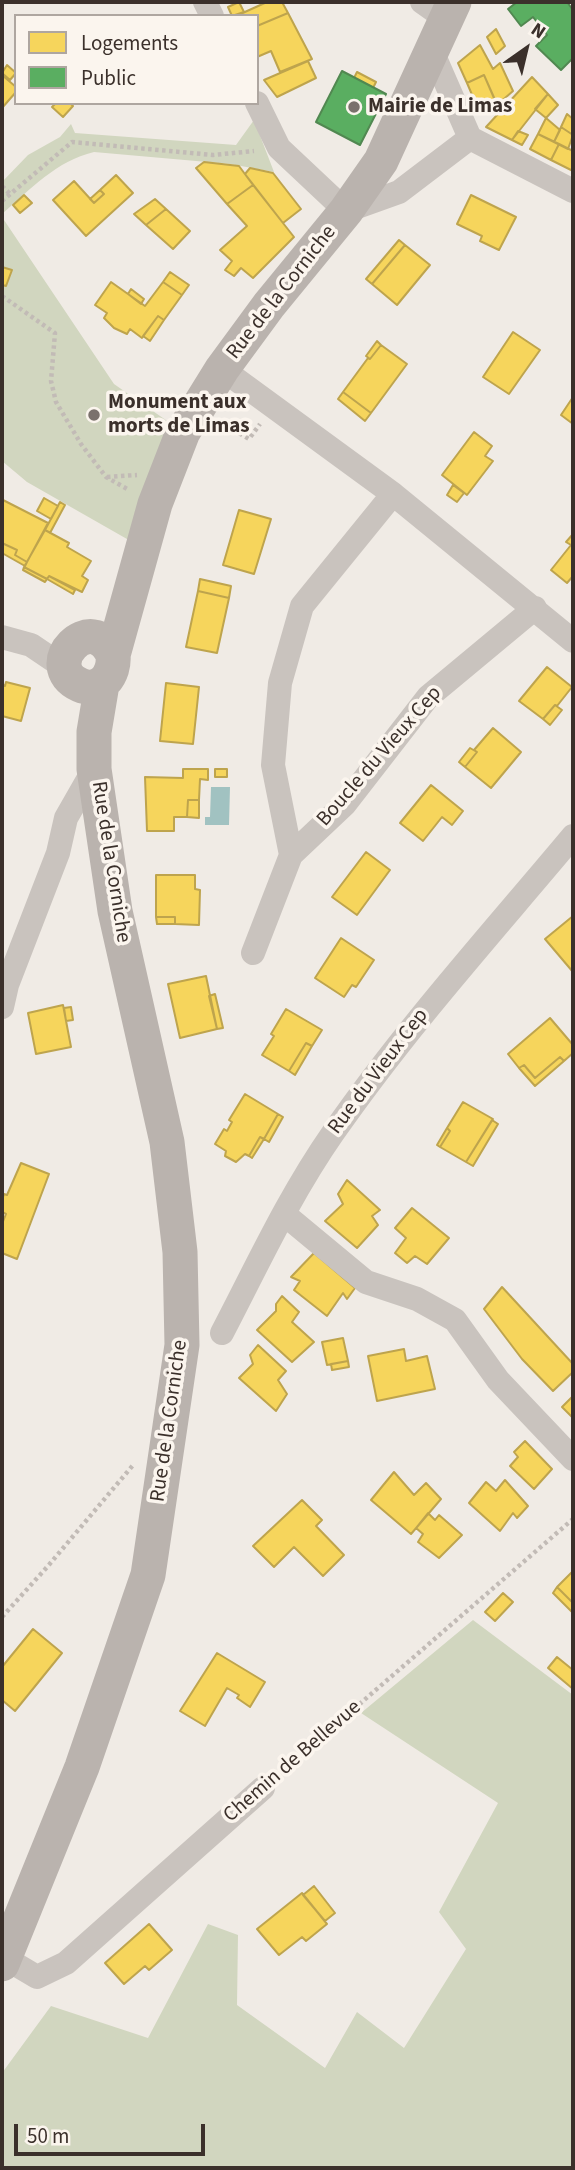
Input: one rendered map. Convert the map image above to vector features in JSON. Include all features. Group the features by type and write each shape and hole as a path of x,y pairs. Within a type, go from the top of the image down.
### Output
{"main road":[{"name":"Rue de la Corniche","path":"4,1961 82,1768 148,1575 182,1345 180,1252 167,1142 116,911 94,769 94,732 86,662 132,581 155,504 183,432 222,369 269,305 346,211 381,161 432,51 441,8"}],"street":[{"path":"432,51 470,138 573,191"},
{"path":"258,105 279,148 346,211 399,192 470,138"},
{"path":"222,369 393,494 573,641"},
{"name":"Boucle du Vieux Cep","path":"290,855 273,765 280,683 302,606 393,494"},
{"name":"Boucle du Vieux Cep","path":"253,953 290,855 345,804 428,697 535,608"},
{"path":"2,637 86,662"},
{"path":"2,1007 7,985 58,853 66,818 94,769"},
{"name":"Rue du Vieux Cep","path":"222,1333 284,1214 332,1134 429,1004 573,836"},
{"path":"284,1214 366,1282 417,1299 455,1320 498,1380 573,1459"},
{"name":"Chemin de Bellevue","path":"4,1961 37,1977 66,1963 262,1788"}],"path":[{"path":"2,201 72,142 213,155 279,148"},
{"path":"2,186 10,194"},
{"path":"2,296 55,333 51,381 56,402 80,444 106,477 155,504"},
{"path":"197,408 249,439 274,405"},
{"path":"2,1617 136,1461"},
{"name":"Chemin de Bellevue","path":"262,1788 573,1519"}],"green space":[{"path":"254,120 274,172 230,164 94,152 56,169 2,214 2,182 28,155 60,137 71,124 75,133 236,145"},
{"path":"2,217 114,384 183,432 141,547 27,482 2,461"},
{"path":"473,1620 573,1695 573,2168 2,2168 2,2073 51,2006 148,2038 208,1924 238,1935 237,2005 325,2068 357,2012 404,2048 466,1949 439,1912 498,1803 361,1713"}],"water":[{"path":"211,787 230,787 229,825 205,825 205,817 210,817"}],"building: Logements":[{"path":"239,2 244,12 231,14 228,7"},
{"path":"267,2 282,2 288,13 259,25 259,14 240,14"},
{"path":"288,13 312,59 280,72 271,51 259,56 259,25"},
{"path":"496,29 505,46 496,54 487,37"},
{"path":"480,45 493,69 500,63 513,91 497,105 484,75 467,83 458,63"},
{"path":"308,61 316,78 277,97 264,80"},
{"path":"7,65 14,71 14,75 10,80 2,73"},
{"path":"357,72 376,82 373,88 354,78"},
{"path":"2,75 14,85 14,94 2,108"},
{"path":"484,75 496,102 479,111 467,83"},
{"path":"532,77 548,94 512,140 486,127"},
{"path":"548,94 558,105 546,118 535,109"},
{"path":"54,105 73,106 63,117 52,107"},
{"path":"567,114 573,119 573,135 561,127"},
{"path":"546,118 560,130 554,142 538,134"},
{"path":"561,127 573,135 568,149 554,142"},
{"path":"518,131 528,135 522,145 512,140"},
{"path":"538,134 559,144 551,160 530,149"},
{"path":"559,144 573,151 573,171 551,160"},
{"path":"204,162 239,166 253,185 227,204 196,168"},
{"path":"250,168 273,173 301,209 283,223 245,174"},
{"path":"116,175 133,193 86,236 53,200 74,181 94,203 104,194 100,190"},
{"path":"253,185 294,237 253,278 241,268 234,276 225,270 232,261 220,250 247,226 227,204"},
{"path":"100,190 104,194 94,203 90,199"},
{"path":"24,195 32,203 20,213 13,205"},
{"path":"471,195 516,217 499,250 480,241 482,236 457,224"},
{"path":"155,199 166,209 146,225 134,214"},
{"path":"166,209 190,231 173,249 146,225"},
{"path":"399,240 405,245 372,284 366,279"},
{"path":"405,245 430,265 397,305 372,284"},
{"path":"2,267 12,270 6,286 2,285"},
{"path":"170,272 189,285 182,295 163,282"},
{"path":"111,282 145,306 163,282 182,295 164,320 158,316 142,338 130,329 127,334 114,328 104,318 107,313 95,305"},
{"path":"131,289 144,299 141,304 128,294"},
{"path":"158,316 164,320 150,341 143,336"},
{"path":"513,332 540,350 509,394 483,377"},
{"path":"377,341 381,345 370,359 366,356"},
{"path":"381,345 407,364 371,413 343,392"},
{"path":"343,392 371,413 365,421 338,399"},
{"path":"573,397 573,424 561,415"},
{"path":"474,432 492,446 485,456 493,461 467,495 442,475"},
{"path":"453,485 464,493 457,502 447,495"},
{"path":"44,498 58,506 51,519 37,511"},
{"path":"3,500 48,523 27,562 15,555 17,550 2,543"},
{"path":"60,502 65,505 50,533 45,530"},
{"path":"239,510 271,519 254,574 223,565"},
{"path":"45,530 69,543 67,547 91,561 82,576 88,580 82,592 24,567"},
{"path":"573,534 573,576 567,583 551,570 571,545 566,542"},
{"path":"2,543 17,550 15,555 27,562 25,566 2,553"},
{"path":"24,567 47,579 45,582 23,570"},
{"path":"49,576 75,590 73,594 47,579"},
{"path":"200,579 231,586 229,598 198,591"},
{"path":"198,591 229,598 217,653 186,647"},
{"path":"547,667 572,687 543,719 519,701"},
{"path":"6,682 30,688 21,721 2,716 2,685 5,686"},
{"path":"166,683 199,687 193,744 160,741"},
{"path":"555,705 562,710 550,725 543,719"},
{"path":"493,728 521,752 491,788 465,767 477,752 474,750"},
{"path":"470,748 477,752 465,767 459,762"},
{"path":"183,769 208,769 208,780 200,779 199,800 188,800 187,817 174,817 174,831 147,831 145,777 183,778"},
{"path":"215,769 227,769 227,777 215,777"},
{"path":"431,785 463,811 452,825 442,817 423,841 400,823"},
{"path":"188,800 199,800 199,818 187,817"},
{"path":"366,852 390,870 357,915 332,897"},
{"path":"156,875 195,875 195,889 200,890 199,925 175,924 175,917 156,917"},
{"path":"573,916 573,972 545,939"},
{"path":"156,917 175,917 175,924 157,924"},
{"path":"341,938 374,960 356,987 352,985 344,997 315,978"},
{"path":"206,976 217,1029 180,1038 168,984"},
{"path":"215,994 223,1028 217,1029 209,996"},
{"path":"63,1005 71,1047 36,1054 28,1013"},
{"path":"71,1007 73,1020 66,1021 64,1008"},
{"path":"286,1009 322,1030 312,1046 306,1043 289,1071 262,1055"},
{"path":"550,1018 573,1045 573,1053 564,1061 560,1057 535,1078 524,1065 519,1068 508,1054"},
{"path":"306,1043 312,1046 295,1075 289,1071"},
{"path":"560,1057 564,1061 535,1086 519,1068 524,1065 535,1078"},
{"path":"245,1094 278,1114 264,1139 260,1137 249,1156 245,1154 236,1162 225,1156 226,1151 215,1144 224,1129 227,1131 232,1122 229,1120"},
{"path":"463,1102 493,1119 466,1162 440,1147 450,1131 447,1128"},
{"path":"278,1114 283,1117 269,1142 264,1139"},
{"path":"492,1120 498,1124 473,1166 466,1162"},
{"path":"447,1128 450,1131 440,1147 437,1145"},
{"path":"260,1137 264,1139 252,1158 249,1156"},
{"path":"21,1163 49,1174 17,1259 2,1253 2,1224 6,1214 2,1212 2,1200 4,1194 7,1195"},
{"path":"347,1180 380,1210 372,1216 378,1225 357,1248 325,1221 343,1204 338,1194"},
{"path":"412,1208 449,1238 427,1264 415,1256 407,1263 395,1253 406,1238 395,1228"},
{"path":"314,1253 355,1288 347,1299 343,1293 327,1316 294,1290 300,1281 291,1277"},
{"path":"502,1287 573,1364 573,1372 553,1391 522,1359 484,1309"},
{"path":"282,1296 299,1312 292,1322 314,1342 292,1362 257,1330 276,1311 276,1304"},
{"path":"343,1338 348,1361 327,1365 322,1342"},
{"path":"258,1345 286,1371 278,1380 287,1394 276,1411 239,1378 253,1364 250,1355"},
{"path":"404,1349 406,1361 427,1356 435,1389 377,1401 368,1356"},
{"path":"348,1361 349,1367 332,1370 331,1364"},
{"path":"573,1396 573,1418 562,1407"},
{"path":"525,1441 552,1469 534,1489 510,1466 518,1457 514,1452"},
{"path":"394,1472 414,1495 426,1483 441,1499 411,1534 371,1500"},
{"path":"505,1480 528,1506 517,1518 513,1513 500,1531 469,1503 486,1482 496,1491"},
{"path":"302,1500 322,1520 316,1526 344,1555 323,1576 294,1547 274,1567 253,1546"},
{"path":"428,1513 435,1520 439,1515 462,1535 439,1558 418,1542 423,1534 416,1528"},
{"path":"573,1571 573,1603 557,1587"},
{"path":"557,1587 573,1603 573,1613 553,1593"},
{"path":"503,1593 513,1602 495,1621 485,1612"},
{"path":"33,1629 62,1653 15,1711 2,1700 2,1667"},
{"path":"217,1653 265,1682 250,1707 237,1698 239,1695 227,1688 205,1726 180,1711"},
{"path":"557,1657 573,1670 573,1689 548,1668"},
{"path":"314,1886 335,1913 325,1921 303,1895"},
{"path":"302,1893 327,1924 306,1941 302,1937 279,1955 257,1929"},
{"path":"149,1924 172,1950 149,1970 145,1966 124,1984 105,1963"}],"building: Public":[{"path":"517,2 567,2 573,10 573,58 561,70 536,46 547,35 533,17 521,26 508,9"},
{"path":"342,71 386,94 360,145 316,122"}],"place":[{"name":"Mairie de Limas","path":"354,107"},
{"name":"Monument aux morts de Limas","path":"94,415"}]}
